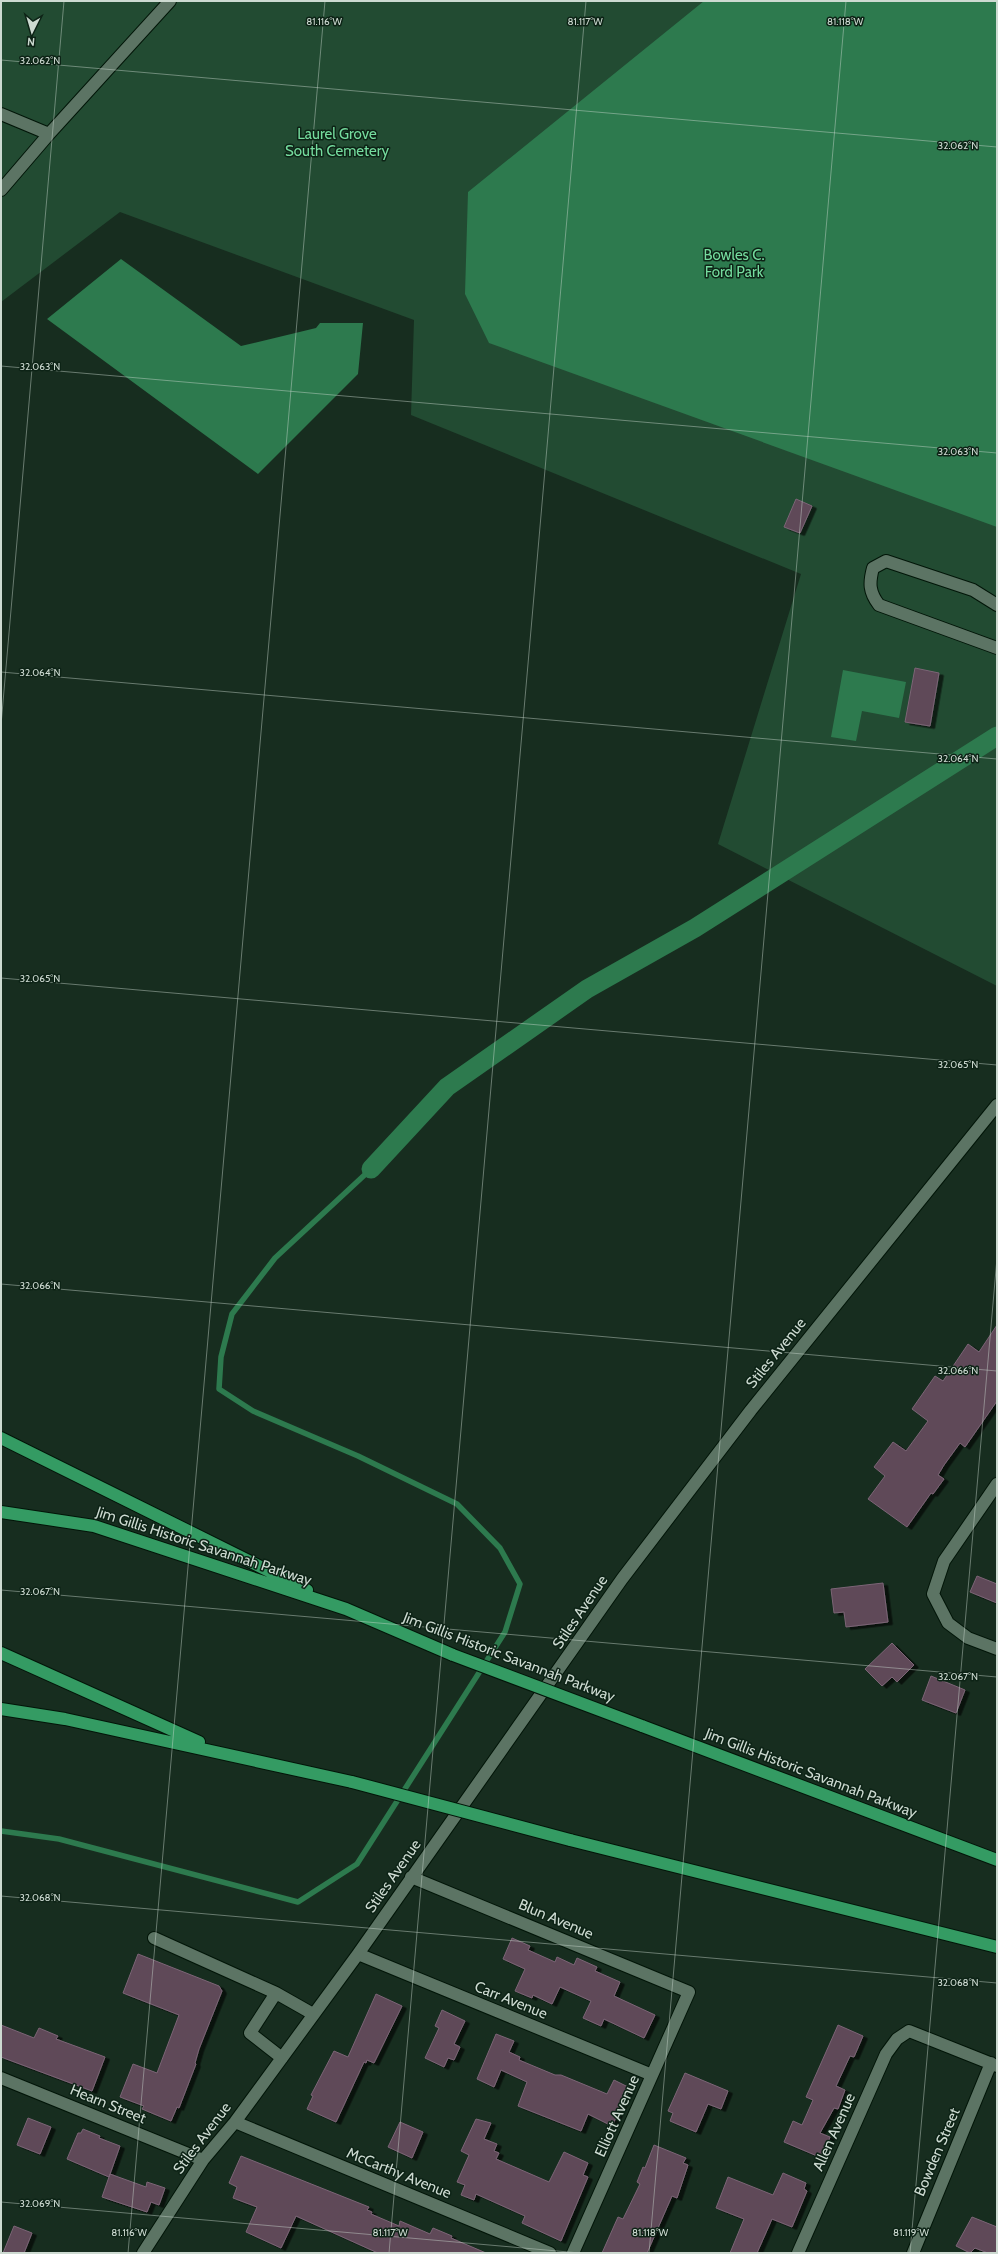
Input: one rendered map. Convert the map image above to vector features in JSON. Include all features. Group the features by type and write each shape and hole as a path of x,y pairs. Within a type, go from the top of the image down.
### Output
{"highway":[{"path":"1,1438 346,1609"},
{"name":"Jim Gillis Historic Savannah Parkway","path":"1,1512 94,1526 346,1609 453,1654 997,1860"},
{"path":"1,1653 220,1751"},
{"path":"1,1709 66,1719 220,1751 352,1782 570,1840 997,1947"}],"street":[{"path":"1,190 49,134 170,1"},
{"path":"1,114 49,134"},
{"path":"997,605 973,590 886,561 873,568 869,582 872,596 879,605 997,648"},
{"name":"Stiles Avenue","path":"143,2253 203,2160 235,2122 358,1954 631,1567 751,1410 997,1105"},
{"path":"997,1484 944,1561 933,1594 948,1623 968,1638 997,1649"},
{"name":"Blun Avenue","path":"411,1877 689,1992"},
{"path":"154,1938 276,1993 313,2014"},
{"name":"Carr Avenue","path":"358,1954 652,2075"},
{"name":"Elliott Avenue","path":"573,2253 689,1992"},
{"path":"276,1993 250,2033 282,2058"},
{"name":"Allen Avenue","path":"798,2253 886,2054 897,2039 909,2031 994,2065"},
{"name":"Bowden Street","path":"912,2253 994,2065"},
{"name":"Hearn Street","path":"1,2078 203,2160"},
{"name":"McCarthy Avenue","path":"235,2122 550,2253"}],"green space":[{"name":"Bowles C. Ford Park","path":"1,1 997,1 997,986 718,844 801,574 411,415 414,320 120,212 1,302"}],"shaded area":[{"path":"704,1 997,1 997,527 489,343 465,294 468,192"},
{"path":"121,259 241,346 316,328 320,323 363,323 358,374 258,474 47,319"},
{"path":"843,670 906,682 899,718 862,711 856,741 831,737"}],"building":[{"path":"796,499 812,506 800,533 784,527"},
{"path":"915,668 939,673 930,726 905,722"},
{"path":"997,1325 997,1401 965,1447 960,1443 944,1465 938,1475 944,1479 933,1494 931,1493 907,1527 868,1499 885,1476 874,1467 893,1442 906,1451 928,1421 912,1409 935,1376 943,1381 968,1344 979,1352"},
{"path":"977,1576 997,1584 997,1603 970,1592"},
{"path":"883,1583 888,1622 846,1627 844,1612 834,1613 831,1589"},
{"path":"892,1643 914,1665 897,1682 892,1677 882,1686 865,1669"},
{"path":"931,1676 965,1690 956,1713 922,1700"},
{"path":"512,1938 530,1946 528,1950 555,1962 557,1957 574,1965 577,1958 597,1967 595,1971 620,1982 614,1996 655,2015 644,2038 604,2019 601,2026 583,2018 591,2001 560,1987 552,2004 533,1995 532,1998 515,1991 525,1969 503,1959"},
{"path":"138,1954 219,1986 222,1991 199,2049 196,2064 179,2108 177,2107 171,2121 142,2109 144,2106 120,2097 133,2064 157,2073 179,2015 123,1993"},
{"path":"376,1994 402,2006 374,2063 367,2060 366,2063 364,2062 336,2122 307,2109 313,2096 311,2095 334,2051 348,2057"},
{"path":"442,2010 465,2021 454,2044 460,2047 454,2060 448,2058 444,2067 425,2058 439,2028 435,2026"},
{"path":"1,2025 34,2038 39,2028 58,2036 56,2039 105,2057 92,2091 1,2057"},
{"path":"838,2025 863,2036 854,2057 850,2056 836,2086 845,2090 838,2109 834,2108 820,2133 830,2137 822,2158 784,2142 793,2121 802,2125 813,2100 806,2097"},
{"path":"496,2034 514,2041 509,2052 520,2057 519,2060 555,2075 561,2075 607,2094 614,2080 630,2088 612,2126 588,2114 581,2131 518,2106 527,2082 501,2070 494,2087 477,2079"},
{"path":"685,2073 728,2091 721,2109 708,2104 696,2132 670,2121 673,2113 668,2111"},
{"path":"28,2118 51,2127 40,2154 17,2145"},
{"path":"476,2119 491,2123 484,2139 497,2144 494,2151 499,2153 496,2159 549,2182 564,2152 588,2163 583,2175 588,2177 561,2241 522,2223 525,2216 476,2194 474,2200 461,2195 465,2185 457,2182 469,2155 461,2151"},
{"path":"400,2122 423,2132 412,2158 388,2147"},
{"path":"83,2129 100,2136 99,2138 120,2146 109,2177 67,2159 78,2133 81,2133"},
{"path":"654,2145 686,2158 683,2163 688,2165 677,2198 672,2196 647,2253 602,2253 618,2217 623,2219 640,2184 637,2182 643,2167 645,2168"},
{"path":"241,2156 369,2207 367,2210 372,2212 371,2214 399,2226 400,2221 430,2234 433,2228 452,2236 451,2238 486,2253 378,2253 296,2216 281,2248 246,2232 257,2207 233,2198 237,2187 229,2183"},
{"path":"783,2173 806,2183 804,2189 807,2191 792,2227 772,2219 757,2253 730,2253 744,2219 716,2208 728,2177 773,2195"},
{"path":"110,2174 146,2187 147,2182 165,2188 159,2205 151,2202 147,2212 102,2197"},
{"path":"972,2217 997,2227 997,2253 988,2253 975,2248 970,2253 956,2246"},
{"path":"14,2226 32,2233 24,2253 3,2253"}],"waterway":[{"path":"371,1169 447,1087 587,989 695,928 997,736"},
{"path":"1,1831 59,1839 298,1902 357,1864 505,1632 520,1584 500,1548 457,1504 358,1456 253,1411 219,1389 221,1357 232,1314 275,1258 371,1169"}],"park label":[{"name":"Laurel Grove South Cemetery","path":"337,142"}]}
